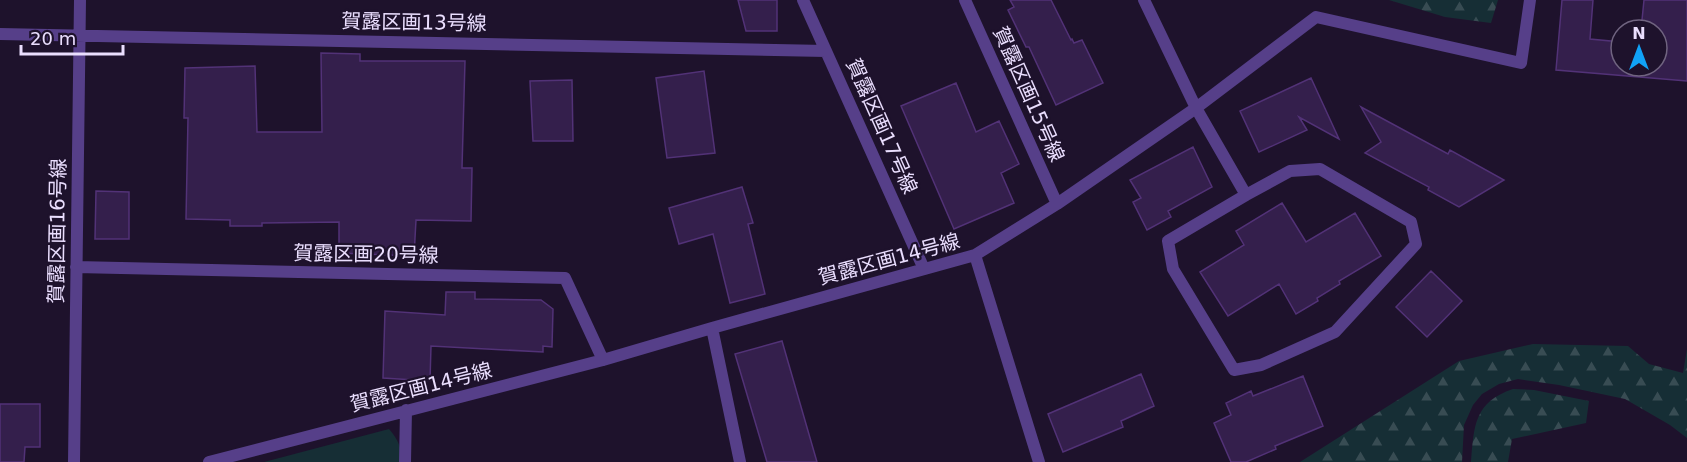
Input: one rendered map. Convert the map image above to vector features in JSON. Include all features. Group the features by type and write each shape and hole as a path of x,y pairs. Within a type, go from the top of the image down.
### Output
{"street":[{"name":"賀露区画16号線","path":"74,462 80,0"},
{"name":"賀露区画17号線","path":"803,0 924,269"},
{"name":"賀露区画15号線","path":"965,0 1057,204"},
{"path":"1144,0 1196,108 1246,195"},
{"name":"賀露区画14号線","path":"209,462 603,360 975,255 1057,204 1196,108 1316,17 1521,63 1530,0"},
{"name":"賀露区画13号線","path":"0,34 826,51"},
{"path":"1320,170 1411,222 1416,244 1335,332 1261,365 1234,370 1173,269 1168,241 1246,195 1290,171 1320,170"},
{"path":"975,255 1039,462"},
{"name":"賀露区画20号線","path":"76,267 565,278 603,360"},
{"path":"712,328 740,462"},
{"path":"405,462 406,410"}],"green space":[{"path":"1389,0 1498,0 1491,23 1445,17"},
{"path":"1533,344 1628,346 1649,364 1683,373 1687,349 1687,438 1670,425 1625,399 1518,379 1499,384 1482,394 1473,405 1464,425 1462,462 1300,462 1459,361"},
{"path":"1513,389 1534,390 1589,401 1586,423 1512,439 1508,462 1471,462 1475,427 1483,408 1500,394"},
{"path":"389,429 399,444 401,462 264,462"}],"building":[{"path":"738,0 777,0 777,31 746,31"},
{"path":"1010,0 1051,0 1071,40 1074,43 1082,40 1103,83 1056,105 1029,47 1026,47 1008,10 1014,7"},
{"path":"1562,0 1593,0 1590,39 1609,41 1609,74 1556,70"},
{"path":"1644,0 1687,0 1687,81 1651,78 1669,78 1669,18 1642,18"},
{"path":"321,53 360,54 360,61 465,61 462,168 472,168 471,221 416,220 414,256 339,253 339,222 262,223 262,226 230,226 230,220 186,219 188,118 184,118 185,68 255,66 257,132 322,132"},
{"path":"704,71 715,153 667,158 656,78"},
{"path":"1311,78 1339,139 1299,117 1307,130 1259,152 1240,111"},
{"path":"572,80 573,141 533,141 530,81"},
{"path":"956,83 976,132 999,121 1019,164 1001,173 1014,203 954,229 901,106"},
{"path":"1361,107 1448,154 1450,150 1504,180 1459,207 1428,190 1429,187 1365,153 1381,142"},
{"path":"1193,147 1212,187 1168,211 1171,217 1147,230 1133,202 1141,198 1130,180"},
{"path":"742,187 753,223 748,224 765,294 730,303 713,234 679,244 669,208"},
{"path":"96,191 129,192 129,239 95,239"},
{"path":"1282,203 1306,242 1355,213 1381,256 1339,281 1340,284 1317,298 1318,301 1296,314 1279,284 1228,316 1200,272 1244,245 1236,231"},
{"path":"1431,271 1462,301 1427,337 1396,307"},
{"path":"446,292 475,292 475,299 541,300 553,309 552,347 543,346 543,352 431,346 430,381 383,378 385,311 445,315"},
{"path":"782,341 817,462 767,462 735,354"},
{"path":"1141,374 1154,406 1121,421 1123,427 1063,452 1048,414"},
{"path":"1303,376 1323,426 1275,446 1276,449 1246,462 1231,462 1214,423 1231,415 1226,403 1251,391 1253,396"},
{"path":"0,404 40,404 40,447 25,447 24,462 0,462"}]}
